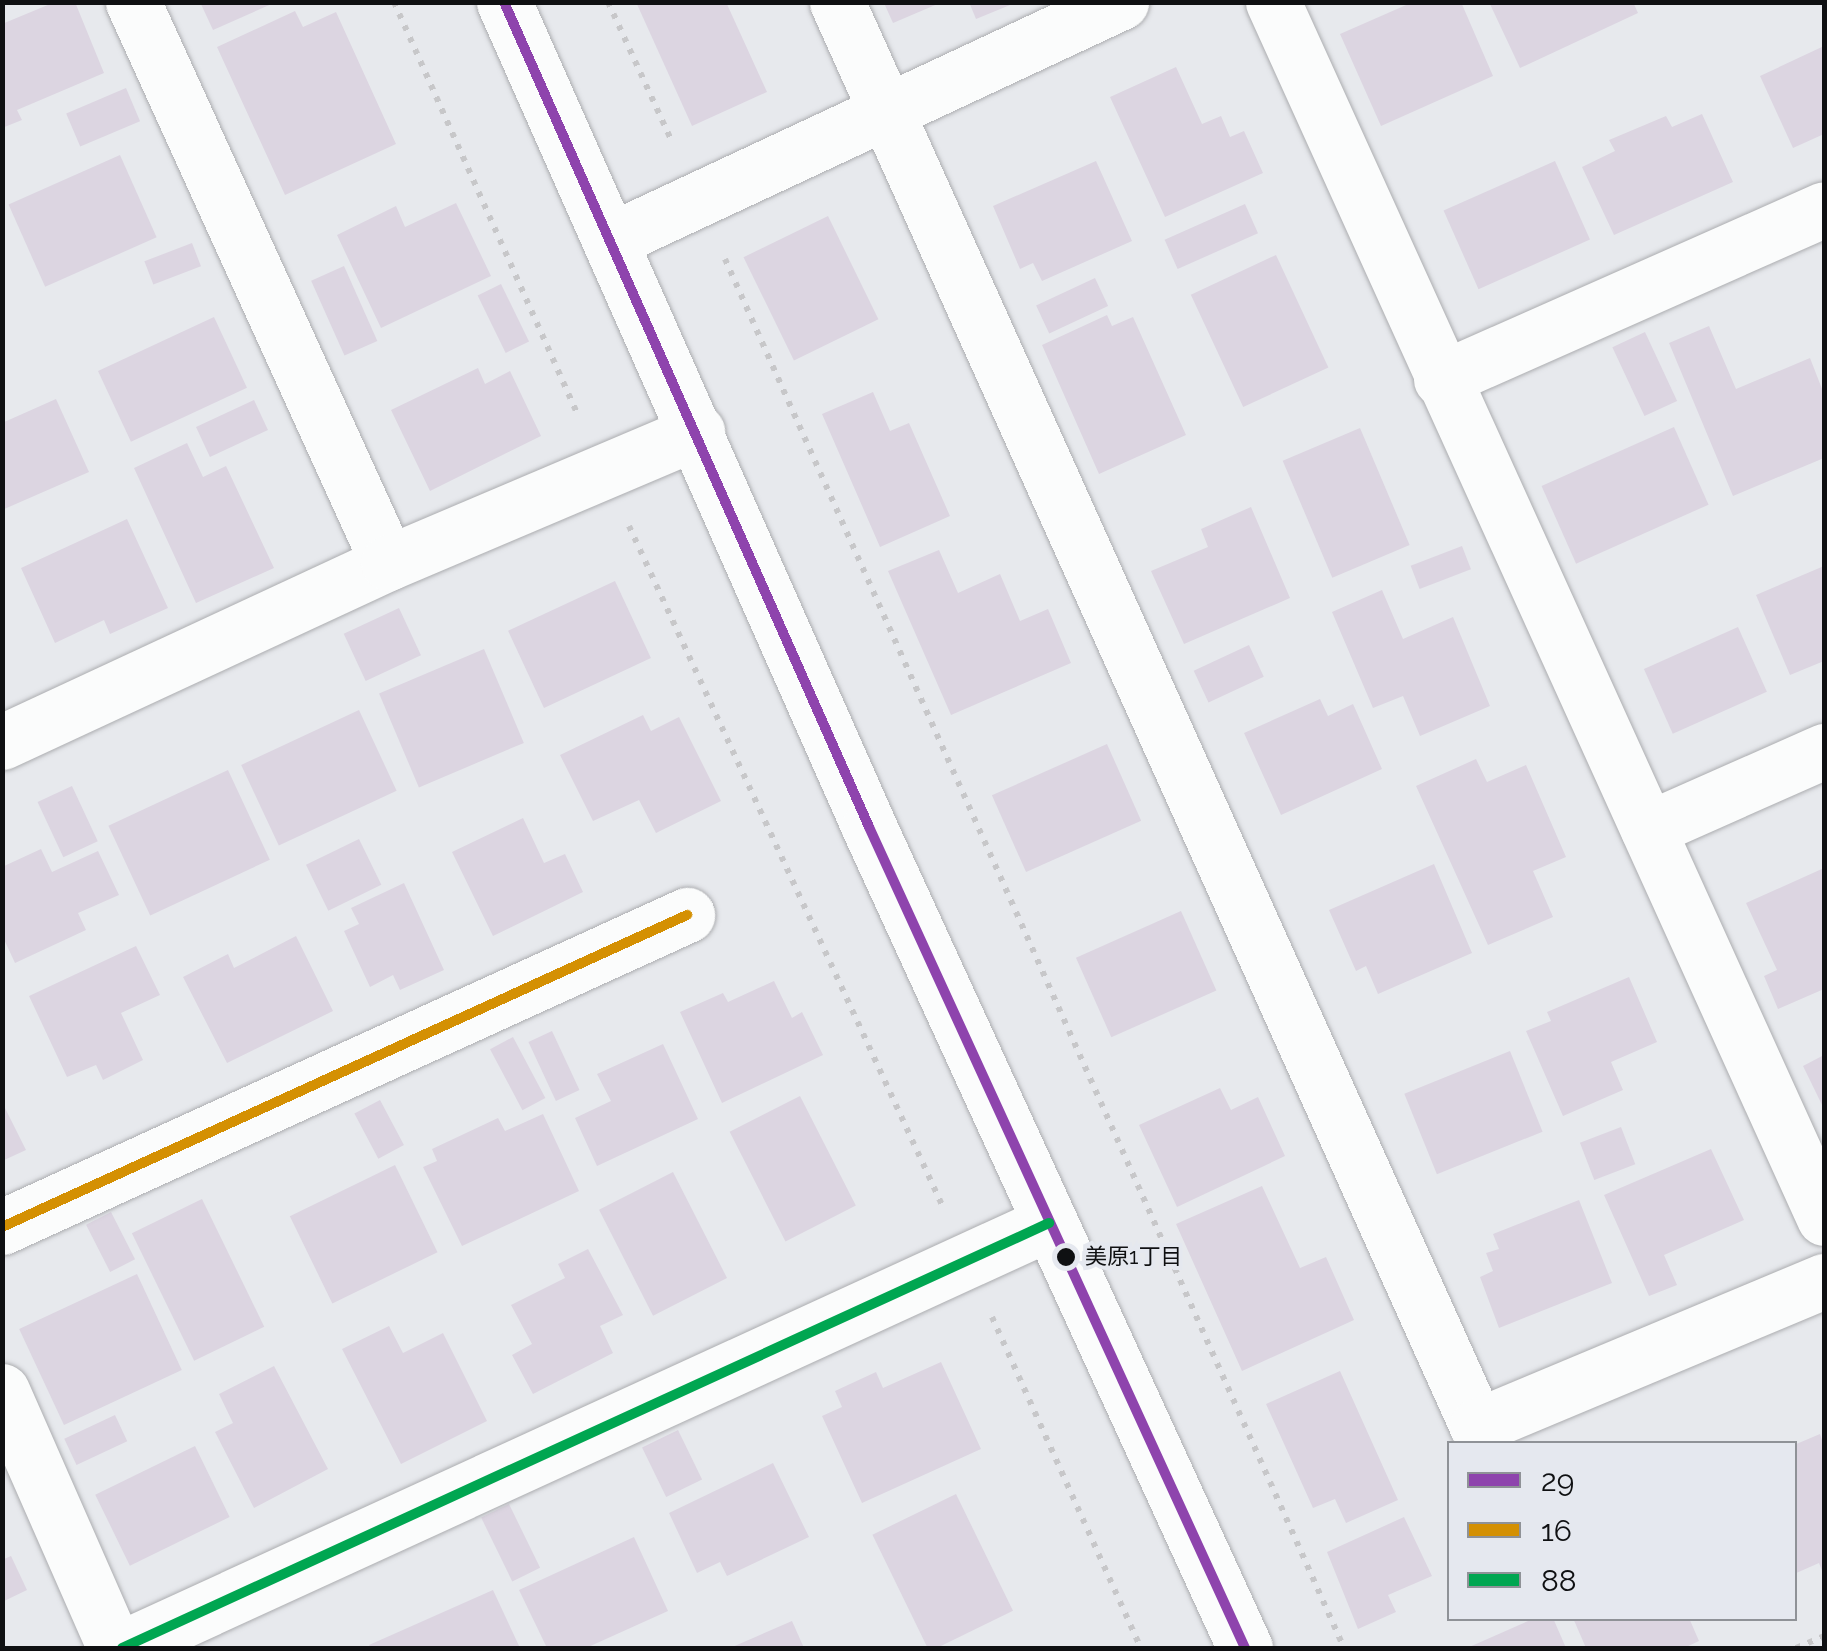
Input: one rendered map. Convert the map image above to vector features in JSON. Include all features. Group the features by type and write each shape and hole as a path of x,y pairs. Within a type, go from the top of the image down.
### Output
{"street":[{"path":"133,2 388,563"},
{"path":"504,2 1049,1222 1244,1648"},
{"path":"837,2 1478,1426 1824,1281"},
{"path":"610,240 1121,2"},
{"path":"1272,2 1824,1218"},
{"path":"1442,379 1824,209"},
{"path":"2,742 388,563 697,432"},
{"path":"1648,829 1824,751"},
{"path":"2,1227 687,915"},
{"path":"2,1391 118,1648 1049,1222"}],"path":[{"path":"394,2 604,472 1142,1648"},
{"path":"608,2 1344,1648"},
{"path":"1796,1648 1824,1636"}],"building":[{"path":"55,2 75,2 104,73 17,110 22,120 2,128 2,24"},
{"path":"200,2 276,2 213,30"},
{"path":"636,2 726,2 767,92 692,126"},
{"path":"969,2 1015,2 1015,3 976,19"},
{"path":"1413,2 1461,2 1493,76 1381,126 1340,34"},
{"path":"1489,2 1633,2 1638,13 1520,68"},
{"path":"884,3 940,3 893,23"},
{"path":"295,11 303,27 336,12 396,144 285,195 217,47"},
{"path":"1824,46 1824,134 1793,148 1760,76"},
{"path":"1176,67 1202,124 1221,116 1230,137 1244,131 1263,173 1165,217 1110,97"},
{"path":"126,88 140,121 80,147 66,113"},
{"path":"1702,114 1733,182 1614,235 1582,167 1615,151 1609,140 1666,116 1672,127"},
{"path":"120,155 157,237 45,287 9,205"},
{"path":"1096,161 1132,241 1042,281 1033,263 1020,269 993,206"},
{"path":"1555,161 1590,240 1479,289 1444,211"},
{"path":"456,203 491,276 381,328 337,235 396,206 405,227"},
{"path":"1245,204 1258,233 1178,269 1165,240"},
{"path":"828,216 878,319 794,361 744,257"},
{"path":"192,243 201,266 153,285 144,261"},
{"path":"1276,255 1328,367 1243,407 1191,295"},
{"path":"344,266 377,341 344,356 311,281"},
{"path":"1095,278 1108,306 1049,334 1036,305"},
{"path":"501,284 529,342 506,353 478,295"},
{"path":"1107,315 1112,326 1133,317 1186,435 1099,474 1042,345"},
{"path":"214,317 247,388 131,442 98,371"},
{"path":"1709,326 1736,389 1810,358 1824,394 1824,458 1733,496 1669,343"},
{"path":"1645,332 1677,401 1644,416 1612,347"},
{"path":"478,368 485,384 510,371 541,436 430,491 391,410"},
{"path":"873,392 890,431 909,423 950,516 880,547 822,414"},
{"path":"56,399 89,472 2,510 2,423"},
{"path":"254,400 268,430 210,457 196,427"},
{"path":"1674,427 1709,505 1576,564 1542,486"},
{"path":"1360,428 1410,545 1332,578 1283,461"},
{"path":"187,443 203,477 226,466 274,568 196,603 134,468"},
{"path":"1251,507 1290,598 1184,644 1151,571 1208,547 1201,529"},
{"path":"127,519 168,608 110,634 104,620 55,643 21,568"},
{"path":"1462,546 1471,569 1420,589 1411,566"},
{"path":"939,550 958,593 1000,574 1020,621 1048,609 1071,663 951,715 888,571"},
{"path":"1824,566 1824,661 1790,675 1756,595"},
{"path":"615,581 651,658 544,708 508,631"},
{"path":"1382,590 1403,639 1453,617 1490,706 1420,736 1403,696 1373,708 1332,612"},
{"path":"399,608 421,655 366,681 344,634"},
{"path":"1738,627 1767,692 1673,734 1644,669"},
{"path":"1249,645 1264,677 1209,703 1194,671"},
{"path":"484,649 524,743 419,787 379,694"},
{"path":"1320,699 1328,716 1353,704 1382,769 1281,815 1244,733"},
{"path":"359,710 397,791 279,846 241,765"},
{"path":"643,715 651,731 679,717 721,801 656,833 639,800 593,821 560,755"},
{"path":"1107,744 1141,821 1026,872 992,795"},
{"path":"1476,759 1487,782 1526,765 1566,857 1533,871 1553,917 1488,945 1416,786"},
{"path":"228,770 270,860 150,916 108,826"},
{"path":"72,786 98,841 63,857 38,802"},
{"path":"523,818 544,863 565,854 583,892 493,936 452,852"},
{"path":"359,839 381,885 328,911 306,865"},
{"path":"41,849 52,872 98,851 119,895 78,913 86,930 15,963 2,935 2,867"},
{"path":"1434,864 1472,953 1378,994 1366,966 1356,971 1329,910"},
{"path":"1824,868 1824,989 1778,1009 1764,976 1777,970 1746,903"},
{"path":"404,883 444,970 400,990 393,975 370,987 344,931 359,924 351,908"},
{"path":"1181,911 1216,990 1111,1037 1076,958"},
{"path":"296,936 333,1011 227,1063 183,977 228,954 234,968"},
{"path":"136,946 160,995 121,1013 143,1060 103,1080 96,1065 67,1077 29,996"},
{"path":"1629,977 1657,1042 1611,1062 1623,1090 1563,1116 1526,1031 1551,1021 1547,1012"},
{"path":"774,981 792,1018 802,1012 823,1055 722,1103 680,1012 723,993 728,1002"},
{"path":"552,1031 579,1090 556,1101 528,1042"},
{"path":"513,1037 545,1098 522,1110 490,1049"},
{"path":"663,1044 698,1119 597,1166 575,1118 611,1101 597,1074"},
{"path":"1510,1051 1543,1132 1437,1174 1404,1094"},
{"path":"1824,1055 1824,1109 1803,1066"},
{"path":"1220,1088 1231,1110 1258,1097 1285,1156 1177,1207 1139,1125"},
{"path":"800,1096 856,1206 785,1241 730,1132"},
{"path":"380,1100 404,1145 378,1159 354,1114"},
{"path":"2,1102 26,1150 2,1161"},
{"path":"543,1114 579,1191 462,1246 423,1167 437,1161 432,1149 498,1118 505,1131"},
{"path":"1621,1127 1635,1164 1594,1180 1580,1143"},
{"path":"1711,1149 1744,1220 1664,1255 1677,1285 1649,1296 1604,1195"},
{"path":"395,1165 438,1252 332,1303 290,1216"},
{"path":"673,1172 727,1278 653,1316 599,1210"},
{"path":"1262,1186 1300,1268 1326,1257 1354,1320 1242,1371 1176,1224"},
{"path":"202,1199 264,1327 194,1361 132,1233"},
{"path":"1579,1200 1612,1283 1499,1328 1480,1277 1493,1271 1486,1253 1499,1249 1493,1234"},
{"path":"111,1212 135,1259 110,1272 86,1225"},
{"path":"588,1249 623,1315 600,1326 613,1353 533,1394 512,1355 532,1344 511,1305 565,1278 558,1264"},
{"path":"137,1274 182,1370 64,1425 19,1329"},
{"path":"389,1326 403,1353 443,1333 487,1421 401,1464 342,1349"},
{"path":"941,1362 981,1449 862,1503 822,1416 842,1407 835,1391 876,1372 883,1388"},
{"path":"274,1366 328,1469 254,1508 215,1432 233,1423 219,1394"},
{"path":"1340,1371 1398,1500 1346,1523 1335,1499 1313,1508 1266,1404"},
{"path":"115,1415 127,1441 77,1465 64,1439"},
{"path":"678,1430 702,1479 666,1497 642,1448"},
{"path":"1820,1434 1824,1446 1824,1576 1819,1563 1797,1573 1797,1444"},
{"path":"195,1446 230,1517 130,1566 95,1495"},
{"path":"773,1463 809,1537 727,1576 720,1562 697,1573 669,1513"},
{"path":"956,1494 1013,1611 937,1648 928,1648 872,1535"},
{"path":"509,1504 540,1568 512,1581 481,1518"},
{"path":"1404,1517 1432,1576 1388,1595 1396,1612 1358,1629 1327,1552"},
{"path":"634,1537 668,1611 586,1648 547,1648 519,1590"},
{"path":"11,1556 27,1590 2,1602 2,1560"},
{"path":"493,1590 520,1648 369,1645"},
{"path":"792,1621 804,1648 730,1648"},
{"path":"1528,1621 1554,1621 1566,1648 1467,1648"},
{"path":"1574,1621 1690,1621 1699,1641 1684,1648 1586,1648"}],"transit line":[{"name":"29","path":"504,2 869,827 1245,1648"},
{"name":"16","path":"2,1227 687,915"},
{"name":"88","path":"122,1648 1049,1223"}],"place":[{"name":"美原1丁目","path":"1066,1257"}]}
